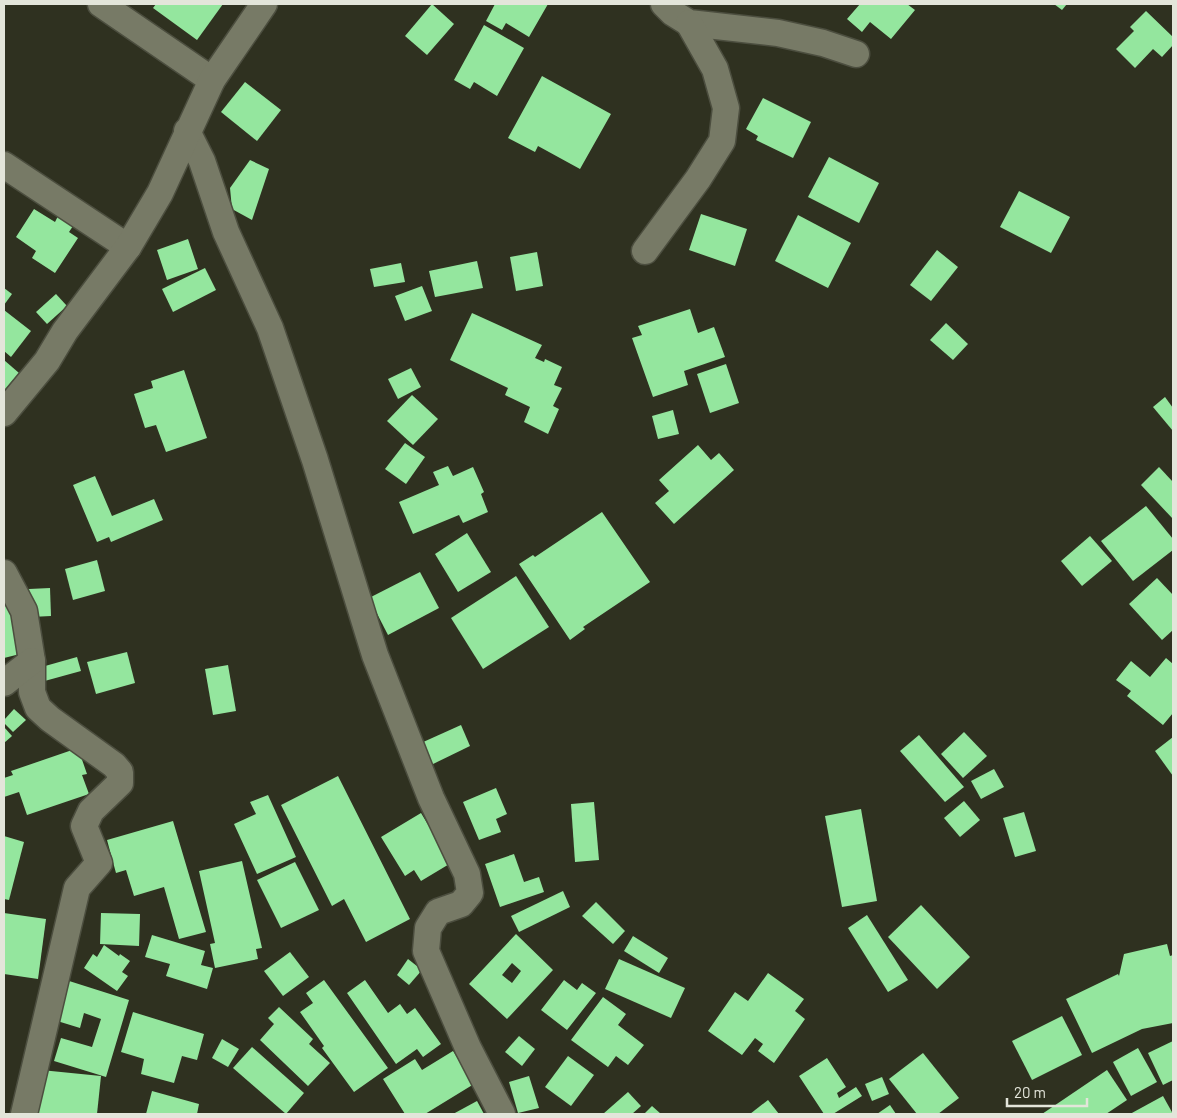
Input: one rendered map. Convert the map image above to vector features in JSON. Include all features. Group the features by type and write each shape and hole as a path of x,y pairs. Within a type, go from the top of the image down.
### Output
{"street":[{"path":"101,4 212,80"},
{"path":"4,413 46,361 65,331 128,246 160,194 187,131 212,80 264,4"},
{"path":"664,4 673,13 689,23 778,33 823,43 856,54"},
{"path":"645,251 698,179 722,141 726,108 715,70 689,23"},
{"path":"187,131 202,161 226,232 270,328 315,460 375,655 430,798 468,874 470,893 461,904 438,912 428,928 426,950 468,1048 502,1114"},
{"path":"4,165 128,246"},
{"path":"4,573 24,610 32,661 32,692 38,708 50,719 114,765 120,772 120,782 91,811 84,826 99,863 77,888 24,1114"},
{"path":"4,683 32,661"}],"building":[{"path":"156,4 223,4 197,40 153,8"},
{"path":"432,4 454,24 427,55 405,36"},
{"path":"495,4 548,4 529,37 506,23 502,30 486,21"},
{"path":"860,4 907,4 915,10 891,39 870,22 862,32 847,19"},
{"path":"1054,4 1067,4 1062,10"},
{"path":"1146,11 1173,37 1173,45 1162,57 1153,49 1135,68 1116,49 1134,31 1130,27"},
{"path":"484,25 524,48 497,96 474,82 470,89 454,80"},
{"path":"542,76 611,114 580,169 538,146 535,152 508,138"},
{"path":"245,82 281,110 257,141 221,112"},
{"path":"763,98 811,122 793,158 756,140 758,136 746,129"},
{"path":"829,157 879,183 859,223 808,197"},
{"path":"250,160 269,169 252,220 232,209 230,188"},
{"path":"1019,191 1070,217 1051,253 1000,227"},
{"path":"34,209 55,222 58,216 73,226 69,232 78,238 55,273 32,258 36,251 16,237"},
{"path":"701,214 747,229 735,266 689,250"},
{"path":"798,215 851,243 828,288 775,261"},
{"path":"188,239 198,269 167,280 157,250"},
{"path":"937,250 958,267 931,301 910,285"},
{"path":"537,252 543,286 516,291 510,257"},
{"path":"477,261 483,288 435,297 429,271"},
{"path":"401,263 405,282 374,287 370,269"},
{"path":"205,268 216,290 173,312 162,289"},
{"path":"422,286 432,311 405,321 395,296"},
{"path":"4,288 12,294 4,305"},
{"path":"56,294 67,306 47,324 36,312"},
{"path":"690,309 698,333 714,327 725,357 684,371 688,385 653,397 632,338 642,335 638,326"},
{"path":"4,310 31,331 11,357 4,351"},
{"path":"472,313 542,345 535,358 544,362 545,359 562,367 554,385 562,388 553,406 559,409 548,434 524,422 530,407 505,395 508,388 450,360"},
{"path":"946,323 968,344 953,360 930,340"},
{"path":"4,360 19,373 4,391"},
{"path":"726,364 739,403 710,413 697,374"},
{"path":"411,368 421,387 398,399 388,379"},
{"path":"184,370 207,438 166,452 156,425 145,428 134,394 153,388 151,381"},
{"path":"412,395 438,419 413,445 387,421"},
{"path":"1165,397 1173,408 1173,431 1153,407"},
{"path":"673,410 679,434 658,439 652,416"},
{"path":"405,443 425,457 406,484 385,469"},
{"path":"698,445 711,460 719,453 734,470 674,524 655,503 669,491 659,480"},
{"path":"448,466 453,476 473,467 484,492 481,494 488,512 463,523 459,515 413,534 399,502 439,485 433,472"},
{"path":"1159,467 1173,482 1173,519 1141,485"},
{"path":"95,476 112,516 154,499 163,520 111,542 109,537 97,542 73,485"},
{"path":"1146,506 1173,539 1173,550 1133,581 1101,541"},
{"path":"602,512 650,582 583,627 585,629 570,640 519,564 533,555 535,557"},
{"path":"467,533 491,572 458,592 435,554"},
{"path":"1090,536 1112,561 1082,586 1061,561"},
{"path":"97,560 105,591 73,600 65,569"},
{"path":"420,572 439,608 388,635 369,598"},
{"path":"516,576 549,627 483,669 451,618"},
{"path":"1157,578 1173,595 1173,630 1162,640 1129,604"},
{"path":"50,588 51,616 31,617 29,589"},
{"path":"9,592 24,653 4,658 4,593"},
{"path":"127,652 135,683 96,694 87,662"},
{"path":"77,657 81,671 41,682 38,668"},
{"path":"1166,658 1173,664 1173,713 1163,725 1127,696 1131,691 1116,680 1131,661 1150,677"},
{"path":"228,665 236,711 213,715 205,669"},
{"path":"14,709 26,720 13,732 4,723 4,720"},
{"path":"461,725 470,746 431,765 421,743"},
{"path":"4,727 12,736 4,743"},
{"path":"964,732 987,756 963,778 941,754"},
{"path":"919,735 964,787 945,802 900,751"},
{"path":"1173,737 1173,776 1155,751"},
{"path":"78,748 87,774 82,775 89,794 27,815 19,792 4,797 4,778 13,775 11,771"},
{"path":"994,769 1004,787 981,799 971,781"},
{"path":"338,776 410,919 366,942 344,899 332,906 281,805"},
{"path":"496,788 507,814 496,819 501,832 479,840 463,802"},
{"path":"268,795 296,857 257,874 234,824 256,814 250,802"},
{"path":"964,801 980,820 960,837 944,818"},
{"path":"594,802 599,860 575,862 571,804"},
{"path":"861,809 877,901 842,907 825,816"},
{"path":"1024,812 1036,851 1015,857 1003,818"},
{"path":"421,813 451,863 421,881 414,870 405,876 381,837"},
{"path":"173,821 206,932 179,939 164,887 134,896 126,870 116,873 107,840"},
{"path":"4,836 24,842 9,900 4,899"},
{"path":"514,854 524,882 539,877 544,892 500,907 485,864"},
{"path":"242,861 262,948 256,949 258,959 215,968 210,944 215,943 199,871"},
{"path":"295,862 319,910 281,928 257,880"},
{"path":"563,891 570,907 519,932 511,916"},
{"path":"596,902 625,931 613,944 582,916"},
{"path":"921,905 970,957 937,989 888,937"},
{"path":"4,913 46,919 38,979 4,974"},
{"path":"101,913 140,914 139,946 100,944"},
{"path":"867,915 908,980 888,992 848,928"},
{"path":"516,934 553,970 507,1019 469,984","holes":["512,963 521,971 512,983 502,975"]},
{"path":"152,935 205,951 201,965 213,968 207,989 166,976 170,964 145,957"},
{"path":"633,936 668,958 659,973 624,951"},
{"path":"1167,944 1170,956 1173,955 1173,1023 1142,1029 1092,1053 1066,999 1118,974 1119,976 1124,954"},
{"path":"104,945 119,956 120,954 130,961 122,972 128,976 117,991 84,968 93,954 97,957"},
{"path":"290,952 309,977 283,996 264,971"},
{"path":"408,959 422,970 409,985 397,975"},
{"path":"619,959 685,988 671,1018 605,989"},
{"path":"768,973 804,999 795,1011 805,1019 774,1063 758,1051 763,1044 755,1038 742,1055 708,1031 735,992 748,1001"},
{"path":"66,980 129,1000 106,1077 54,1061 61,1038 92,1047 101,1019 84,1013 80,1028 54,1020"},
{"path":"324,980 388,1068 354,1092 322,1048 324,1046 300,1012 313,1003 306,993"},
{"path":"365,980 388,1013 400,1004 407,1014 415,1008 441,1044 423,1057 417,1049 396,1064 347,993"},
{"path":"564,980 577,990 582,983 596,993 567,1030 541,1010"},
{"path":"603,997 626,1014 618,1025 644,1045 628,1065 616,1056 608,1067 571,1040"},
{"path":"279,1007 313,1039 309,1044 330,1063 308,1086 260,1040 274,1024 268,1018"},
{"path":"133,1012 204,1034 197,1060 182,1056 174,1083 141,1074 144,1059 121,1052"},
{"path":"1062,1016 1082,1055 1032,1080 1012,1041"},
{"path":"519,1036 535,1049 522,1066 505,1052"},
{"path":"222,1039 239,1049 228,1067 212,1058"},
{"path":"1173,1041 1173,1080 1163,1085 1148,1053"},
{"path":"252,1047 304,1093 286,1114 233,1068"},
{"path":"1138,1048 1157,1082 1131,1096 1113,1062"},
{"path":"453,1051 474,1084 425,1114 405,1114 383,1079 415,1059 422,1070"},
{"path":"923,1053 959,1098 938,1114 917,1114 889,1079"},
{"path":"568,1056 594,1075 571,1106 545,1087"},
{"path":"827,1058 846,1087 837,1093 839,1098 856,1087 862,1096 833,1114 824,1114 799,1076"},
{"path":"41,1070 101,1076 97,1114 36,1113"},
{"path":"1107,1070 1127,1100 1106,1114 1042,1114"},
{"path":"529,1076 539,1108 518,1113 509,1082"},
{"path":"882,1077 889,1094 872,1101 865,1084"},
{"path":"152,1091 199,1104 197,1114 146,1114"},
{"path":"628,1092 641,1106 632,1114 603,1114"},
{"path":"1163,1096 1173,1114 1130,1114"},
{"path":"768,1100 779,1114 750,1114"},
{"path":"477,1101 484,1114 453,1114"},
{"path":"890,1105 896,1114 877,1114"},
{"path":"652,1106 661,1114 644,1114"}]}
